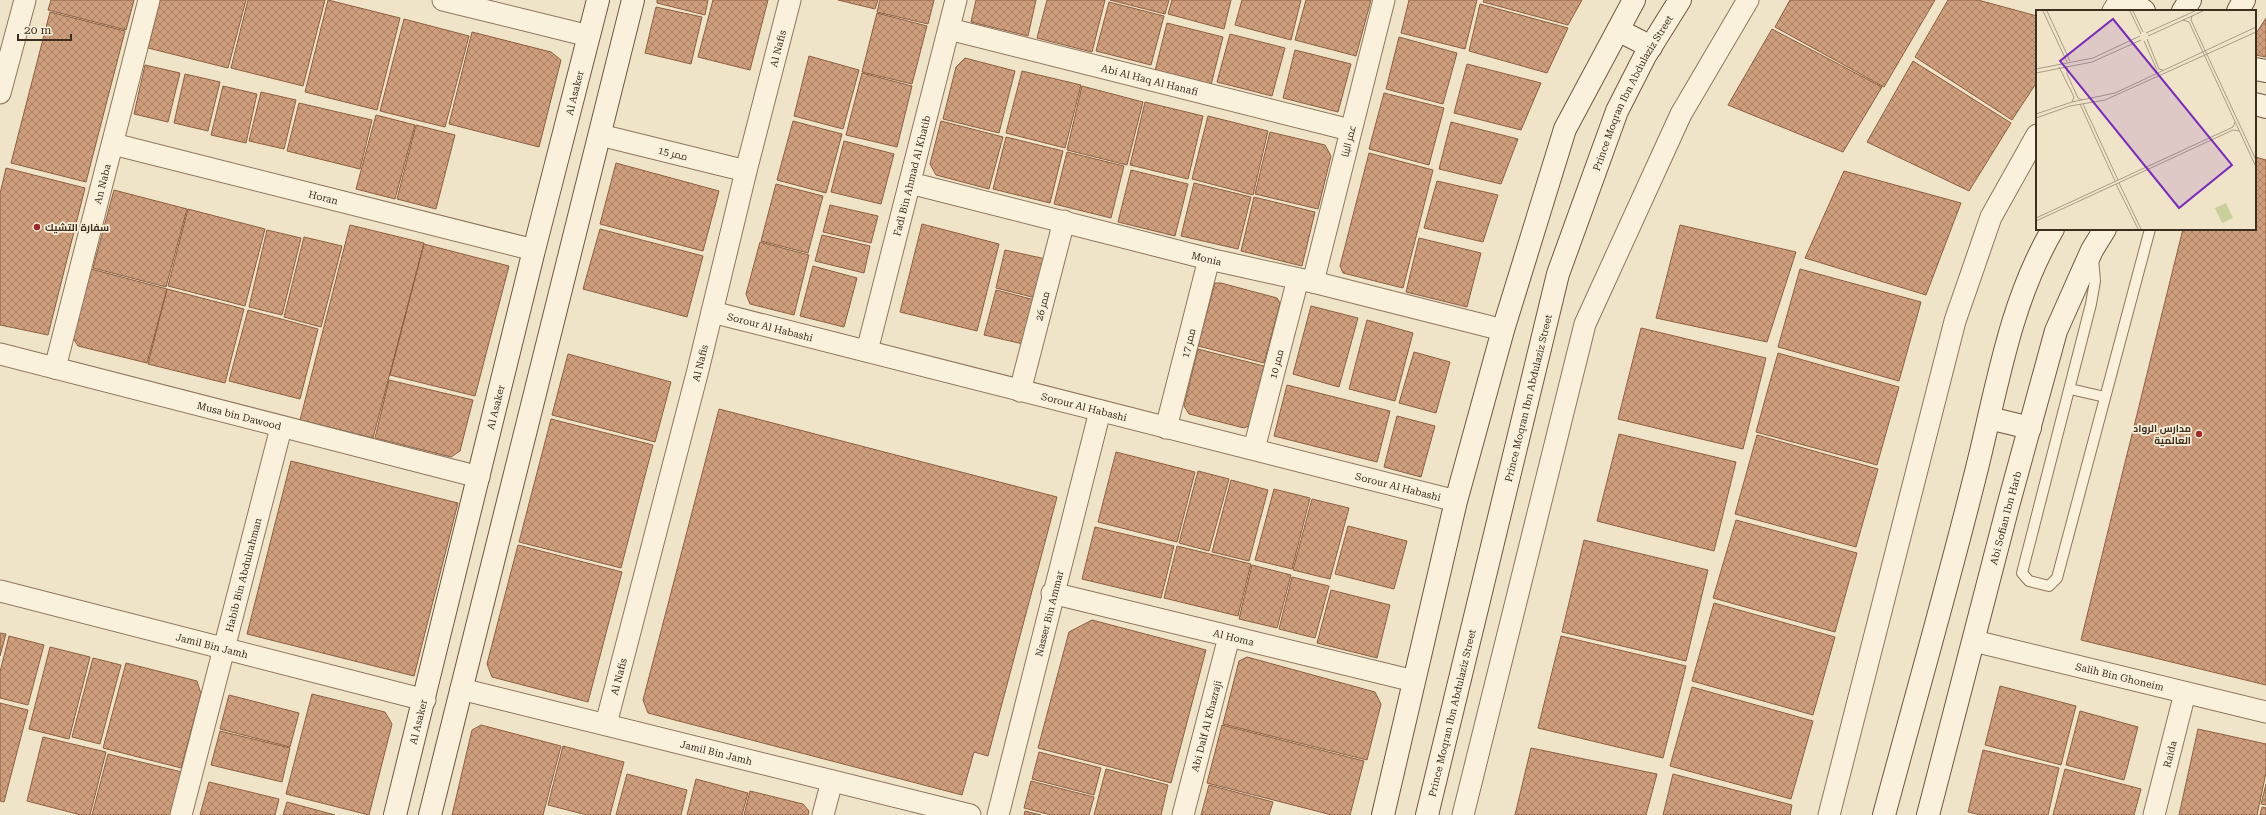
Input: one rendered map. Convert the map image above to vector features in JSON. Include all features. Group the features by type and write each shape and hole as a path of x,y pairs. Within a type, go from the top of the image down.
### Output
{"street":[{"path":"0,93 25,0"},
{"name":"An Naba","path":"55,368 149,0"},
{"path":"443,0 589,36"},
{"name":"Al Asaker","path":"395,815 425,700 521,309 534,250 598,0"},
{"path":"430,815 633,0"},
{"name":"Al Nafis","path":"606,724 712,312 746,171 790,0"},
{"name":"Fadl Bin Ahmad Al Khatib","path":"867,351 956,0"},
{"name":"عمر البنا","path":"1306,281 1350,130 1384,0"},
{"path":"1383,815 1456,502 1503,330 1565,129 1634,0"},
{"name":"Prince Moqran Ibn Abdulaziz Street","path":"1431,810 1558,274 1617,111 1650,47 1680,0"},
{"path":"1463,815 1585,324 1681,114 1748,0"},
{"path":"2114,10 2120,0"},
{"path":"2130,0 2143,10"},
{"path":"2184,10 2190,0"},
{"path":"2239,10 2244,0"},
{"name":"Abi Al Haq Al Hanafi","path":"949,29 1350,130"},
{"path":"1618,30 1650,47"},
{"path":"2256,69 2266,71"},
{"path":"2256,104 2266,107"},
{"name":"ممر 15","path":"600,135 746,171"},
{"path":"1829,815 1955,321 1991,217 2036,137"},
{"name":"Horan","path":"113,144 534,250"},
{"name":"Monia","path":"910,183 1209,259 1306,281 1503,330"},
{"name":"ممر 26","path":"1020,391 1064,221"},
{"path":"1884,815 2021,298 2044,245 2052,230"},
{"name":"Abi Sofian Ibn Harb","path":"1928,815 2008,506 2056,331 2092,250 2104,230"},
{"name":"ممر 17","path":"1166,428 1209,259"},
{"name":"ممر 10","path":"1254,449 1306,281"},
{"path":"521,309 553,317"},
{"name":"Sorour Al Habashi","path":"712,312 1166,428 1254,449 1456,502"},
{"name":"Musa bin Dawood","path":"0,354 281,428 479,477"},
{"name":"Nasser Bin Ammar","path":"998,815 1052,593 1100,411"},
{"path":"1989,418 2030,428"},
{"name":"Habib Bin Abdulrahman","path":"181,815 281,428"},
{"name":"Jamil Bin Jamh","path":"0,591 425,700"},
{"name":"Al Homa","path":"1052,593 1414,681"},
{"name":"Abi Dalf Al Khazraji","path":"1183,815 1229,637"},
{"name":"Salih Bin Ghoneim","path":"1974,641 2266,712"},
{"name":"Jamil Bin Jamh","path":"462,689 970,815"},
{"name":"Raida","path":"2154,815 2185,693"},
{"path":"823,815 832,782"}],"lane":[{"path":"2092,250 2095,281 2070,389 2022,573 2029,581 2048,586 2057,578 2150,230"},
{"path":"2070,389 2105,397"}],"building":[{"path":"51,0 134,0 126,30 48,10"},
{"path":"160,0 246,0 228,68 148,48"},
{"path":"248,0 325,0 303,86 231,68"},
{"path":"328,0 400,18 377,110 305,92"},
{"path":"657,0 708,0 705,15 657,3"},
{"path":"713,0 768,0 750,70 698,57"},
{"path":"838,0 878,0 875,9"},
{"path":"880,0 934,0 928,24 877,12"},
{"path":"976,0 1036,0 1028,36 971,22"},
{"path":"1047,0 1105,0 1092,52 1037,38"},
{"path":"1110,0 1169,0 1165,14"},
{"path":"1172,0 1231,0 1224,29 1168,14"},
{"path":"1242,0 1301,0 1291,40 1235,25"},
{"path":"1306,0 1371,0 1356,56 1295,40"},
{"path":"1409,0 1477,0 1465,49 1401,33"},
{"path":"1484,0 1582,0 1568,25 1483,2"},
{"path":"1790,0 1935,0 1884,87 1775,27"},
{"path":"1948,0 1978,0 2036,16 2036,84 2012,120 1915,57"},
{"path":"1109,2 1164,16 1151,65 1096,51"},
{"path":"1480,4 1568,28 1547,73 1469,51"},
{"path":"656,7 702,17 691,64 645,53"},
{"path":"50,12 125,31 86,182 11,163"},
{"path":"877,13 927,26 912,84 862,72"},
{"path":"2266,18 2266,57 2256,55 2256,33"},
{"path":"404,19 469,36 445,127 380,111"},
{"path":"1167,23 1223,37 1211,85 1155,71"},
{"path":"1772,29 1882,87 1843,152 1728,105"},
{"path":"472,32 551,52 561,60 539,147 449,124"},
{"path":"1230,34 1285,48 1272,96 1217,82"},
{"path":"1399,37 1457,53 1443,104 1386,89"},
{"path":"1295,50 1351,64 1338,112 1283,98"},
{"path":"809,56 859,70 843,129 794,116"},
{"path":"965,58 1015,71 999,133 943,119 956,67"},
{"path":"1913,61 2011,123 1969,191 1867,142"},
{"path":"1467,64 1541,83 1521,130 1454,113"},
{"path":"145,65 180,73 168,122 134,114"},
{"path":"1022,71 1081,85 1065,148 1006,133"},
{"path":"862,73 912,86 897,147 846,135"},
{"path":"185,74 220,82 208,131 174,123"},
{"path":"223,86 257,94 246,143 211,135"},
{"path":"1082,86 1143,102 1127,165 1067,150"},
{"path":"261,92 296,100 284,149 249,141"},
{"path":"1384,93 1444,108 1429,165 1369,149"},
{"path":"1145,102 1203,116 1188,179 1130,165"},
{"path":"299,103 372,120 360,169 287,151"},
{"path":"376,115 415,125 395,199 356,189"},
{"path":"1208,116 1268,131 1253,195 1192,179"},
{"path":"793,121 842,134 826,193 777,180"},
{"path":"941,121 1003,137 989,189 936,175 930,164"},
{"path":"1451,122 1518,139 1501,184 1439,169"},
{"path":"416,125 455,135 436,209 397,199"},
{"path":"1270,132 1325,145 1331,156 1318,209 1255,194"},
{"path":"1006,137 1063,151 1050,203 993,189"},
{"path":"844,141 894,154 881,204 831,192"},
{"path":"1067,152 1124,166 1111,218 1054,204"},
{"path":"1369,153 1433,170 1403,288 1343,273 1340,266"},
{"name":"مدارس الرواد العالمية","path":"2256,157 2266,160 2266,685 2081,640 2183,230 2256,230"},
{"path":"616,163 719,191 703,251 600,224"},
{"name":"سفارة التشيك","path":"6,168 85,188 48,335 0,325 0,194"},
{"path":"1131,170 1188,184 1175,236 1118,222"},
{"path":"1844,171 1961,203 1926,295 1805,258"},
{"path":"1437,181 1498,195 1483,242 1424,228"},
{"path":"1194,183 1251,197 1238,249 1181,236"},
{"path":"776,184 823,196 808,253 761,241"},
{"path":"114,190 187,209 166,287 93,268"},
{"path":"1254,197 1315,212 1302,266 1241,251"},
{"path":"830,205 878,216 871,243 823,232"},
{"path":"188,209 265,229 245,306 168,286"},
{"path":"922,224 999,244 977,331 900,312"},
{"path":"350,225 424,243 373,438 300,420"},
{"path":"1680,225 1796,252 1767,342 1656,318"},
{"path":"600,229 703,256 687,317 583,289"},
{"path":"267,230 301,238 282,315 249,307"},
{"path":"822,235 870,246 864,273 815,261"},
{"path":"304,237 342,246 321,327 284,317"},
{"path":"1419,238 1481,253 1467,307 1406,292"},
{"path":"760,242 809,255 794,315 750,304 746,294"},
{"path":"424,244 509,266 475,396 390,375"},
{"path":"1005,250 1046,259 1036,298 996,288"},
{"path":"813,266 857,278 844,327 800,316"},
{"path":"91,269 167,289 147,363 78,346 73,338"},
{"path":"1800,269 1921,302 1899,381 1778,347"},
{"path":"1215,283 1221,283 1277,298 1280,303 1264,363 1198,346"},
{"path":"167,289 244,309 225,383 148,364"},
{"path":"996,290 1035,300 1023,344 984,335"},
{"path":"1311,306 1358,318 1339,387 1293,374"},
{"path":"248,310 318,329 300,399 229,381"},
{"path":"1367,320 1413,333 1395,401 1349,389"},
{"path":"1641,328 1766,358 1743,449 1618,419"},
{"path":"1198,349 1264,366 1249,426 1244,428 1189,414 1184,406"},
{"path":"1414,352 1450,362 1436,413 1399,403"},
{"path":"1778,353 1899,387 1877,465 1756,432"},
{"path":"568,354 671,382 655,442 552,415"},
{"path":"389,380 473,400 460,451 451,457 375,438"},
{"path":"1287,385 1390,411 1377,462 1274,436"},
{"path":"719,409 1057,497 988,756 974,752 962,795 648,713 643,700"},
{"path":"1397,416 1435,426 1421,477 1384,467"},
{"path":"551,419 653,445 621,568 519,542"},
{"path":"1619,434 1736,462 1714,551 1597,521"},
{"path":"1757,435 1878,469 1856,547 1735,514"},
{"path":"1116,452 1195,472 1177,542 1098,522"},
{"path":"291,461 458,503 414,676 247,634"},
{"path":"1198,471 1229,479 1209,551 1179,543"},
{"path":"1231,480 1268,490 1249,561 1212,552"},
{"path":"1274,489 1310,498 1292,569 1255,560"},
{"path":"1312,499 1349,508 1330,579 1293,570"},
{"path":"1736,520 1857,553 1835,632 1713,598"},
{"path":"1348,526 1407,541 1394,589 1335,574"},
{"path":"1095,527 1174,546 1161,598 1082,579"},
{"path":"1584,540 1708,570 1686,661 1562,632"},
{"path":"518,545 622,572 588,702 492,677 487,664"},
{"path":"1177,546 1251,564 1238,616 1164,598"},
{"path":"1252,565 1291,575 1277,628 1239,619"},
{"path":"1292,577 1329,586 1315,638 1279,629"},
{"path":"1331,590 1390,605 1377,658 1317,643"},
{"path":"1714,603 1835,637 1813,715 1692,681"},
{"path":"1092,620 1206,650 1171,783 1038,748 1069,632"},
{"path":"0,633 6,634 0,656"},
{"path":"9,636 44,645 28,705 0,698 0,672"},
{"path":"1561,636 1686,666 1663,758 1538,728"},
{"path":"50,647 90,657 69,739 29,729"},
{"path":"1247,657 1375,692 1381,704 1367,760 1223,724 1239,661"},
{"path":"93,658 121,665 100,744 72,737"},
{"path":"126,663 197,681 201,694 181,768 103,748"},
{"path":"2000,686 2076,706 2061,765 1985,745"},
{"path":"1692,687 1813,721 1791,799 1670,766"},
{"path":"312,694 385,712 392,724 369,815 286,794"},
{"path":"229,695 299,713 290,747 220,729"},
{"path":"0,703 28,710 4,802 0,801"},
{"path":"2080,711 2138,727 2124,780 2066,765"},
{"path":"481,725 561,746 543,815 452,815 472,730"},
{"path":"1222,725 1364,761 1350,815 1332,815 1207,783"},
{"path":"2198,729 2266,744 2266,773 2257,815 2179,815"},
{"path":"220,731 290,748 282,782 211,765"},
{"path":"43,737 106,752 90,815 81,815 27,801"},
{"path":"563,746 624,762 610,815 587,815 548,805"},
{"path":"1531,748 1657,774 1646,815 1515,815"},
{"path":"1983,750 2059,768 2048,815 1981,815 1968,812"},
{"path":"1039,752 1101,768 1094,795 1032,779"},
{"path":"108,754 182,772 171,815 92,815"},
{"path":"1106,769 1168,785 1161,815 1094,815"},
{"path":"2065,769 2141,789 2134,815 2053,815"},
{"path":"627,774 687,790 681,815 616,815"},
{"path":"1673,774 1792,805 1790,815 1663,815"},
{"path":"696,779 748,793 742,815 687,815"},
{"path":"1031,781 1094,797 1089,815 1051,815 1024,808"},
{"path":"209,782 279,799 275,815 200,815"},
{"path":"2266,784 2266,805 2261,804"},
{"path":"1209,785 1273,802 1269,815 1201,815"},
{"path":"750,791 803,804 809,811 808,815 744,815"},
{"path":"287,802 335,815 283,815"},
{"path":"2262,807 2266,808 2266,815 2260,815"},
{"path":"1025,811 1041,815 1024,815"}],"place":[{"name":"سفارة التشيك","path":"37,227"},
{"name":"مدارس الرواد العالمية","path":"2199,434"}]}
